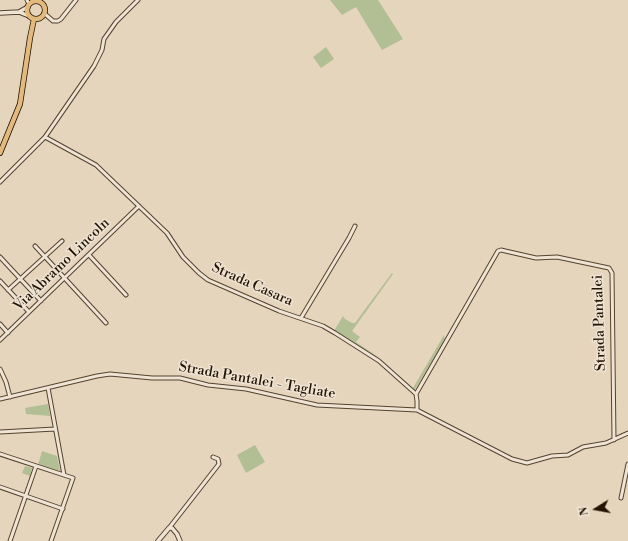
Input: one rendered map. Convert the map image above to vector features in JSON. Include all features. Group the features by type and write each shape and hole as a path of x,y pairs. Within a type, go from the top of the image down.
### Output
{"main road":[{"path":"34,1 39,1 45,6 45,14 40,18 34,19 29,16 27,10 28,4 34,1"},
{"path":"0,153 2,144 20,104 34,19"}],"street":[{"path":"45,14 53,21 58,21 76,0"},
{"path":"0,182 45,137 94,66 102,50 104,39 108,33 116,22 138,0"},
{"path":"19,12 28,4"},
{"path":"0,13 19,12 29,16"},
{"name":"Strada Casara","path":"45,137 96,165 167,233 183,257 208,280 279,311 301,318 329,330 372,357 416,394"},
{"name":"Via Abramo Lincoln","path":"0,340 139,206"},
{"path":"301,318 355,226"},
{"path":"8,290 62,241"},
{"path":"35,246 106,323"},
{"name":"Strada Pantalei","path":"416,394 498,251 501,250 536,258 557,257 609,268 612,274 614,440"},
{"path":"89,255 126,295"},
{"path":"0,257 41,301"},
{"path":"0,281 29,312"},
{"path":"0,324 8,332"},
{"path":"0,369 6,382 10,397"},
{"name":"Strada Pantalei - Tagliate","path":"0,400 110,374 152,378 180,378 208,385 246,389 317,404 417,410"},
{"path":"48,388 64,475"},
{"path":"416,394 417,410 512,460 524,463 531,463 552,456 568,455 583,447 598,445 614,440 628,433"},
{"path":"0,432 55,429"},
{"path":"0,454 73,478 51,541"},
{"path":"158,541 219,464 218,460 214,457"},
{"path":"621,498 628,464"},
{"path":"10,541 36,466"},
{"path":"0,487 63,509"},
{"path":"169,528 174,530 180,541"}],"green space":[{"path":"330,0 378,0 403,39 382,50 356,7 342,15"},
{"path":"326,47 334,59 321,68 313,57"},
{"path":"392,273 393,274 352,331 360,337 356,342 378,357 413,388 444,335 445,340 414,391 379,360 351,342 349,339 347,340 334,331 343,316 345,319 355,323"},
{"path":"48,404 50,416 26,414 25,408"},
{"path":"255,445 265,462 246,473 237,455"},
{"path":"42,451 57,456 60,471 38,465"},
{"path":"25,466 32,468 30,476 22,473"}]}
